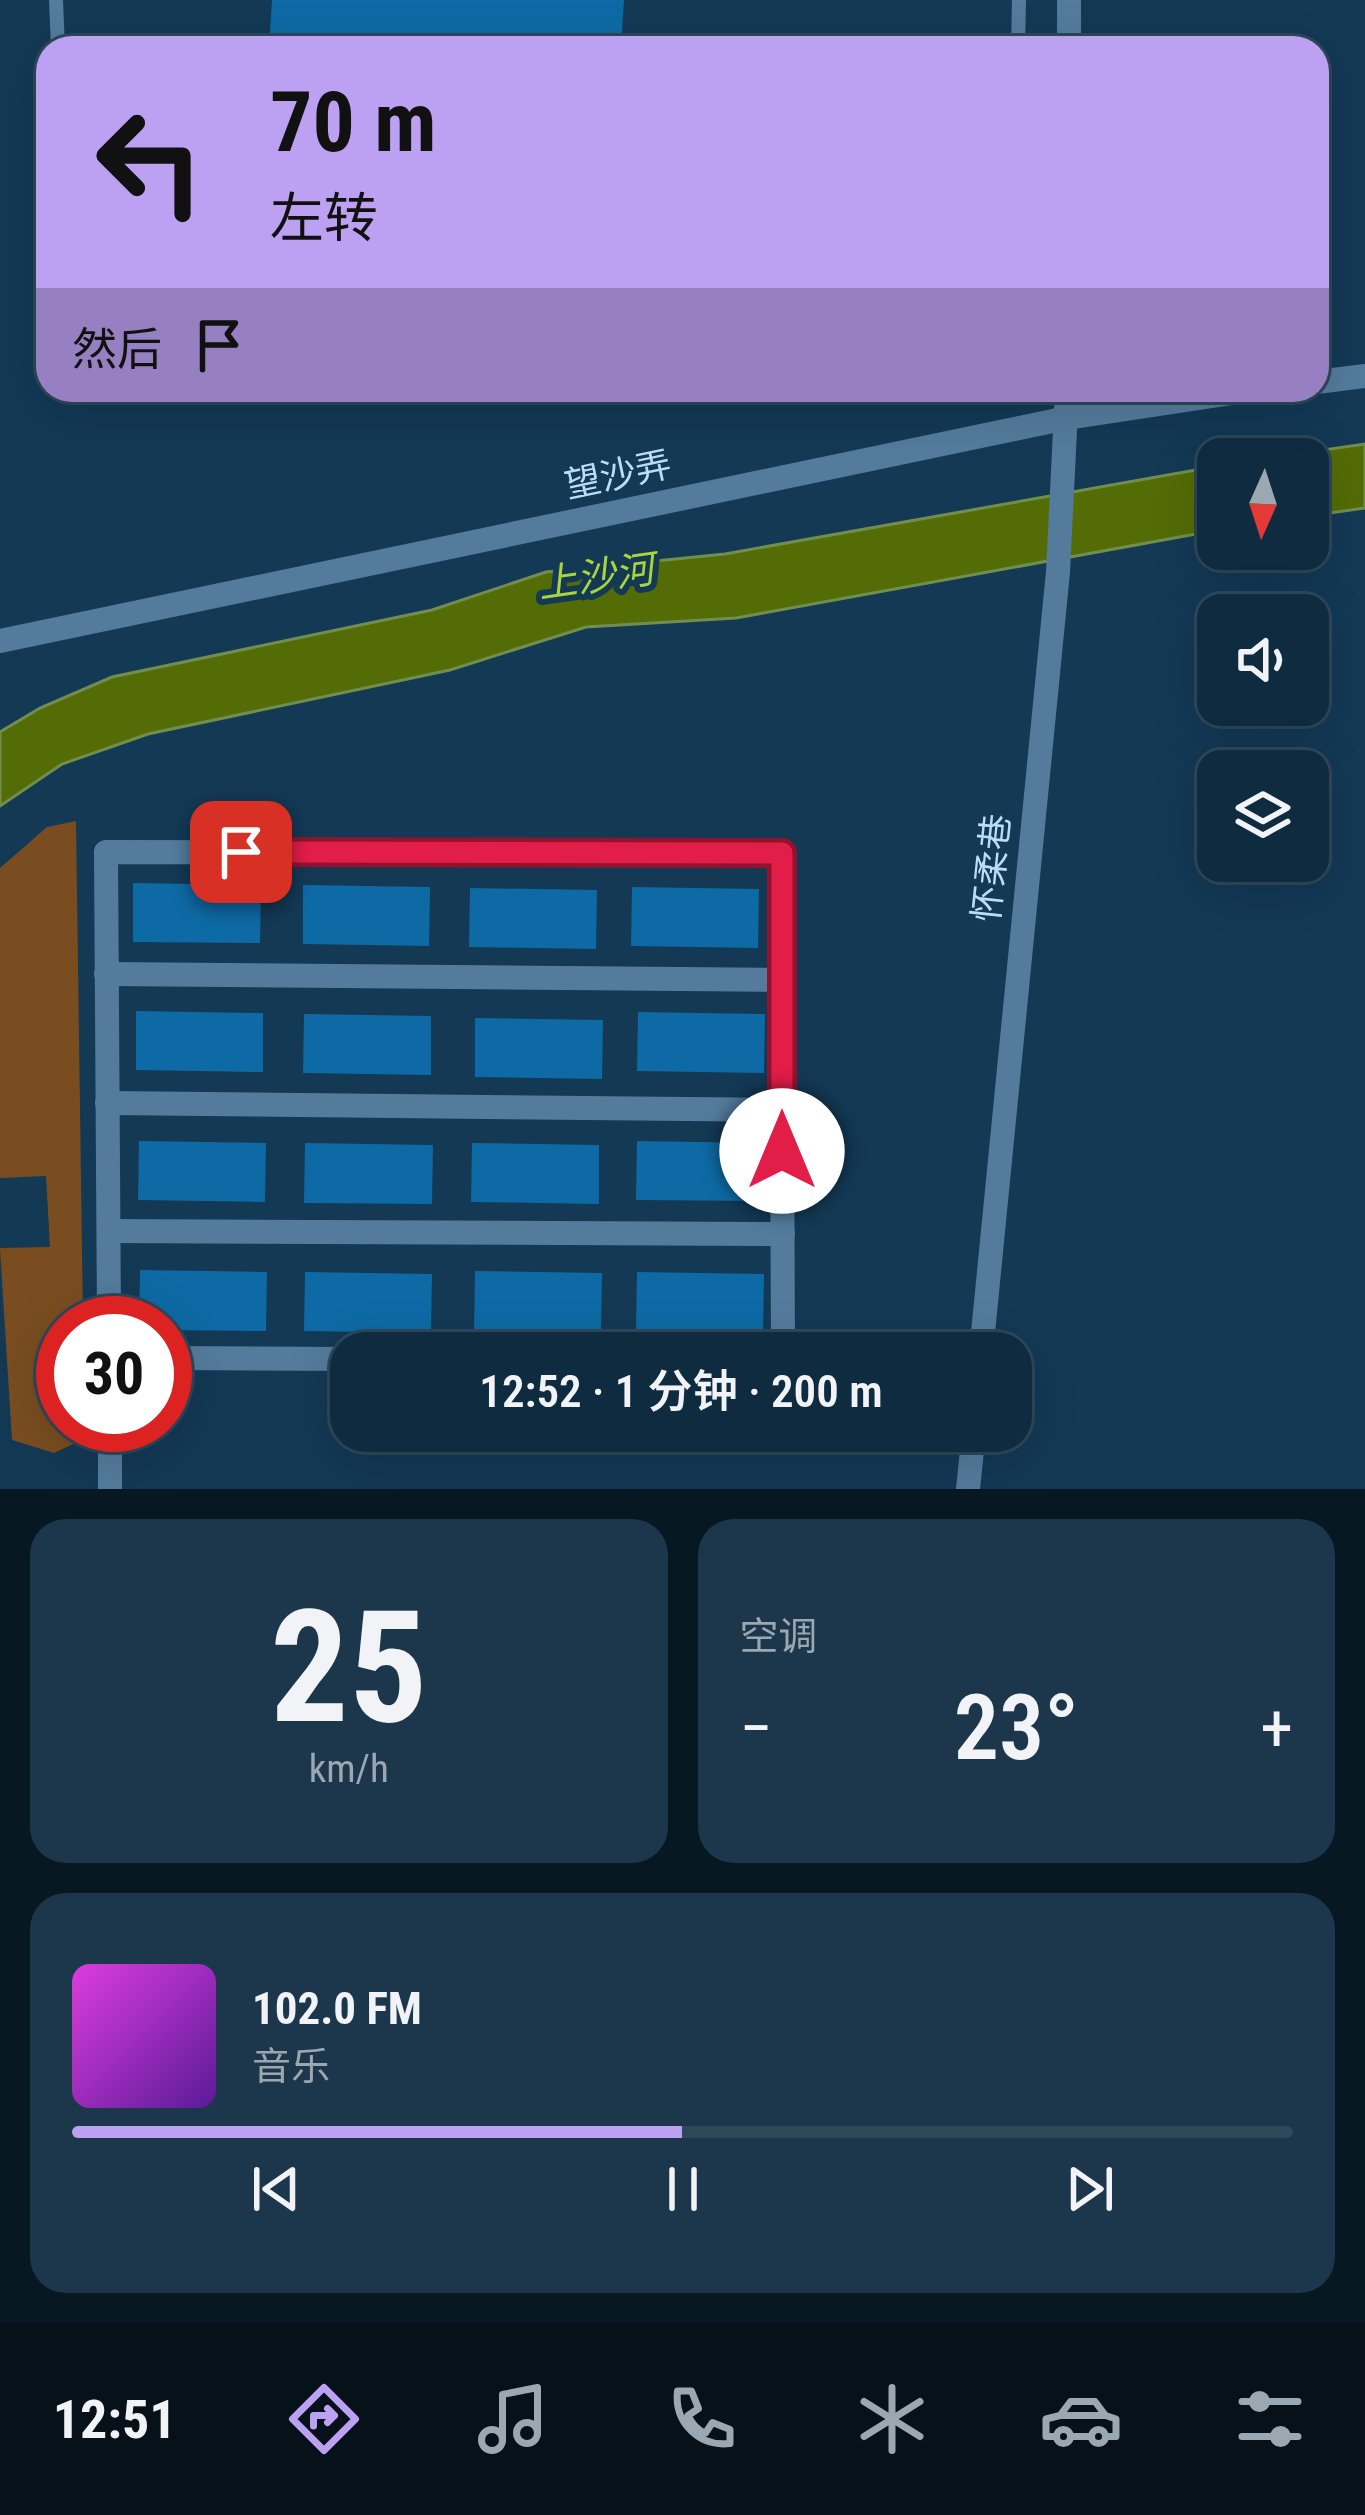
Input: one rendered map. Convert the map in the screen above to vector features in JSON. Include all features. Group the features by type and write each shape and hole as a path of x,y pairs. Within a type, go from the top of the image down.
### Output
{"street":[{"path":"1069,0 1069,36"},
{"path":"1329,380 1365,376"},
{"name":"怀柔巷","path":"983,1332 1058,572 1067,402"},
{"name":"望沙弄","path":"0,641 1066,418 1172,402"},
{"path":"109,1296 106,852 782,853 783,1332"},
{"path":"106,974 782,980"},
{"path":"107,1103 782,1110"},
{"path":"109,1231 783,1234"},
{"path":"192,1358 330,1359"},
{"path":"110,1452 110,1489"},
{"path":"968,1489 972,1452"}],"lane":[{"path":"56,0 58,36"},
{"path":"1018,36 1019,0"}],"shaded area":[{"path":"76,821 83,1296 36,1296 36,1447 12,1440 0,1248 50,1247 46,1176 0,1178 0,868 47,827"}],"water":[{"path":"1365,444 1365,508 1329,513 1329,449"},
{"name":"上沙河","path":"1197,470 1197,534 736,618 586,627 450,670 148,734 62,764 0,806 0,732 40,708 112,677 432,610 546,572 725,554"}],"building":[{"path":"272,0 624,0 622,36 270,36"},
{"path":"133,883 261,885 260,943 133,942"},
{"path":"303,885 430,887 429,946 303,944"},
{"path":"632,887 759,889 758,948 631,946"},
{"path":"470,888 597,890 596,949 469,947"},
{"path":"136,1011 263,1013 263,1072 136,1070"},
{"path":"638,1012 765,1014 764,1073 637,1071"},
{"path":"304,1014 431,1016 431,1075 303,1073"},
{"path":"475,1018 603,1020 602,1079 475,1077"},
{"path":"139,1141 266,1143 265,1202 138,1200"},
{"path":"637,1141 764,1143 764,1201 636,1200"},
{"path":"305,1143 433,1145 432,1204 304,1203"},
{"path":"472,1143 599,1145 599,1204 471,1202"},
{"path":"140,1270 267,1272 266,1331 192,1330 192,1296 140,1296"},
{"path":"475,1271 602,1273 601,1332 474,1330"},
{"path":"305,1272 432,1274 431,1332 304,1331"},
{"path":"637,1272 764,1274 763,1332 636,1331"}],"route":[{"path":"241,852 782,853 782,1151"}]}
